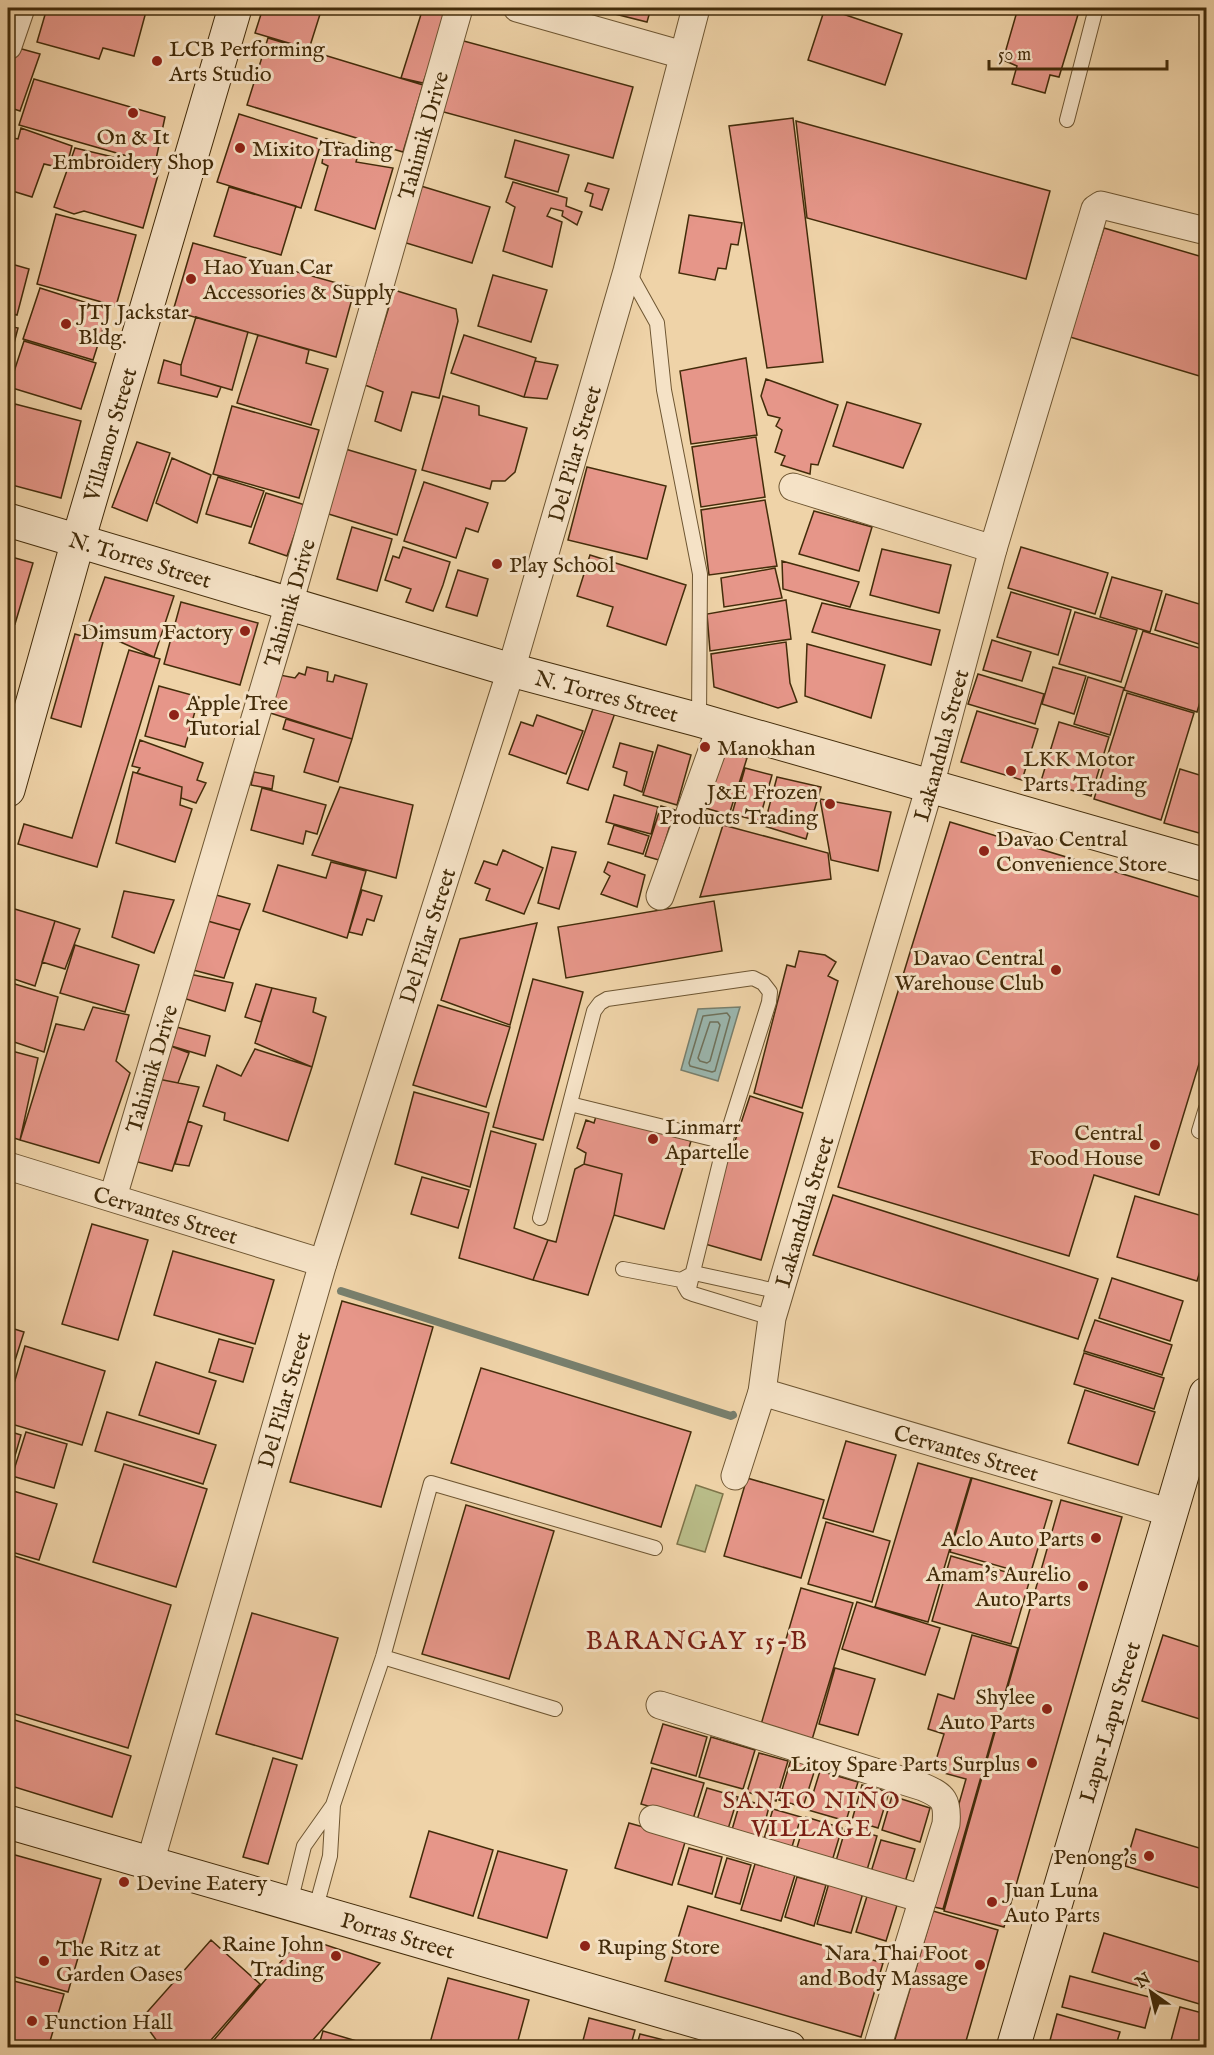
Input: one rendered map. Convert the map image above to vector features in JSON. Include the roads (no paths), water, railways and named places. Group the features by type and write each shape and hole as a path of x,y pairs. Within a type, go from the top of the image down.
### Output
{"street":[{"path":"8,46 21,8"},
{"name":"Villamor Street","path":"8,790 78,541 235,8"},
{"name":"Tahimik Drive","path":"113,1197 289,604 459,8"},
{"path":"517,8 683,55"},
{"name":"Del Pilar Street","path":"150,1863 323,1263 511,670 627,271 696,8"},
{"name":"Lakandula Street","path":"735,1476 762,1392 772,1318 930,786 993,549 1095,209 1101,205 1206,231"},
{"path":"793,487 993,549"},
{"name":"N. Torres Street","path":"8,520 511,670 710,723 1206,865"},
{"path":"660,896 710,723"},
{"name":"Cervantes Street","path":"8,1166 323,1263"},
{"name":"Cervantes Street","path":"762,1392 1171,1513"},
{"name":"Lapu-Lapu Street","path":"1013,2048 1206,1394"},
{"path":"660,1705 923,1786 936,1792 944,1800 947,1813 946,1824 877,2048"},
{"path":"653,1819 923,1899"},
{"name":"Porras Street","path":"8,1822 789,2048"}],"lane":[{"path":"1067,120 1096,8"},
{"path":"627,271 657,323 664,390 700,574 710,723"},
{"path":"540,1218 594,1011 600,1003 607,999 753,978 763,983 770,992 769,1002 725,1142 694,1273 685,1286"},
{"path":"570,1104 725,1142"},
{"path":"1206,1108 1199,1131 1206,1134"},
{"path":"623,1269 685,1286 772,1318"},
{"path":"694,1273 781,1292"},
{"path":"303,1907 330,1856 333,1805 383,1657 431,1483 655,1548"},
{"path":"383,1657 555,1708"},
{"path":"303,1907 304,1846 333,1805"}],"water":[{"path":"740,1007 718,1081 681,1070 698,1009"}],"waterway":[{"path":"341,1291 733,1415"}],"place":[{"name":"LCB Performing Arts Studio","path":"157,61"},
{"name":"On & It Embroidery Shop","path":"133,113"},
{"name":"Mixito Trading","path":"240,148"},
{"name":"Hao Yuan Car Accessories & Supply","path":"191,279"},
{"name":"JTJ Jackstar Bldg.","path":"66,324"},
{"name":"Play School","path":"497,564"},
{"name":"Dimsum Factory","path":"245,631"},
{"name":"Apple Tree Tutorial","path":"174,715"},
{"name":"Manokhan","path":"705,747"},
{"name":"LKK Motor Parts Trading","path":"1011,771"},
{"name":"J&E Frozen Products Trading","path":"830,804"},
{"name":"Davao Central Convenience Store","path":"984,851"},
{"name":"Davao Central Warehouse Club","path":"1056,970"},
{"name":"Linmarr Apartelle","path":"653,1139"},
{"name":"Central Food House","path":"1155,1145"},
{"name":"Aclo Auto Parts","path":"1096,1538"},
{"name":"Amam's Aurelio Auto Parts","path":"1083,1586"},
{"name":"Shylee Auto Parts","path":"1047,1709"},
{"name":"Litoy Spare Parts Surplus","path":"1032,1763"},
{"name":"Penong's","path":"1149,1856"},
{"name":"Devine Eatery","path":"124,1882"},
{"name":"Juan Luna Auto Parts","path":"992,1902"},
{"name":"Ruping Store","path":"585,1946"},
{"name":"Raine John Trading","path":"336,1956"},
{"name":"The Ritz at Garden Oases","path":"44,1961"},
{"name":"Nara Thai Foot and Body Massage","path":"980,1965"},
{"name":"Function Hall","path":"32,2021"}],"district":[{"name":"BARANGAY 15-B","path":"697,1640"},
{"name":"SANTO NIÑO VILLAGE","path":"812,1814"}]}
